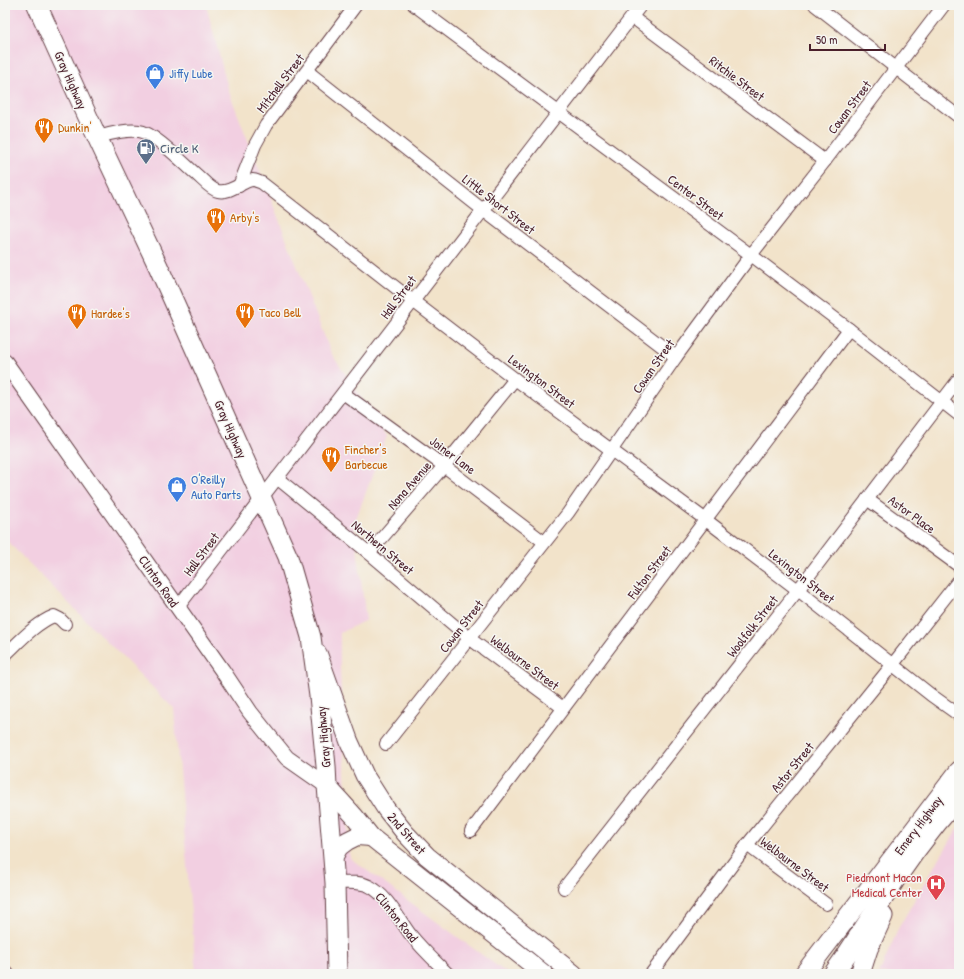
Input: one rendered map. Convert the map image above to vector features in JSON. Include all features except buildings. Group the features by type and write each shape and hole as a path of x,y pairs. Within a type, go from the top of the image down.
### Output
{"highway":[{"name":"Gray Highway","path":"37,5 96,137 158,266 288,557 311,637 321,710 334,858 337,974"},
{"name":"Emery Highway","path":"807,972 959,771"},
{"name":"Emery Highway","path":"833,974 918,848 959,797"},
{"path":"860,974 868,949 918,848"}],"main road":[{"name":"2nd Street","path":"311,637 350,741 365,776 386,809 405,833 428,856 574,974"},
{"name":"2nd Street","path":"327,786 371,837 544,974"},
{"path":"334,858 339,847 347,841 358,836 371,837"}],"street":[{"name":"Mitchell Street","path":"239,186 255,145 266,125 356,5"},
{"name":"Center Street","path":"414,5 751,255 959,415"},
{"name":"Hall Street","path":"178,607 261,497 641,5"},
{"path":"815,5 959,117"},
{"name":"Cowan Street","path":"386,744 568,512 676,358 751,255 944,5"},
{"name":"Ritchie Street","path":"632,17 825,161"},
{"name":"Little Short Street","path":"307,71 483,210 676,358"},
{"name":"Lexington Street","path":"96,137 125,131 140,130 150,134 206,183 218,191 230,190 252,180 262,183 514,379 706,520 959,714"},
{"name":"Fulton Street","path":"471,832 848,329"},
{"name":"Clinton Road","path":"5,362 178,607 250,712 287,758 327,786"},
{"name":"Nona Avenue","path":"369,552 444,466 514,379"},
{"name":"Woolfolk Street","path":"564,888 798,590 959,379"},
{"name":"Joiner Lane","path":"343,392 544,542"},
{"name":"Northern Street","path":"277,478 369,552 469,638"},
{"name":"Astor Place","path":"867,500 959,566"},
{"name":"Astor Street","path":"651,974 747,845 959,580"},
{"path":"5,655 48,618 54,616 65,624"},
{"name":"Welbourne Street","path":"469,638 563,708"},
{"name":"Welbourne Street","path":"747,845 826,904"},
{"name":"Clinton Road","path":"335,883 360,883 368,885 377,891 384,898 410,934 448,974"},
{"path":"5,971 8,974"}],"shaded area":[{"path":"5,5 206,5 229,92 331,353 387,436 354,524 366,620 340,633 340,669 350,858 508,974 196,974 174,709 5,539"},
{"name":"Piedmont Macon Medical Center","path":"959,827 959,974 879,974 899,927"}],"place":[{"name":"Jiffy Lube","path":"155,90"},
{"name":"Dunkin'","path":"44,144"},
{"name":"Circle K","path":"146,165"},
{"name":"Arby's","path":"216,234"},
{"name":"Taco Bell","path":"245,329"},
{"name":"Hardee's","path":"77,330"},
{"name":"Fincher's Barbecue","path":"331,473"},
{"name":"O'Reilly Auto Parts","path":"177,503"},
{"name":"Piedmont Macon Medical Center","path":"936,901"}]}
